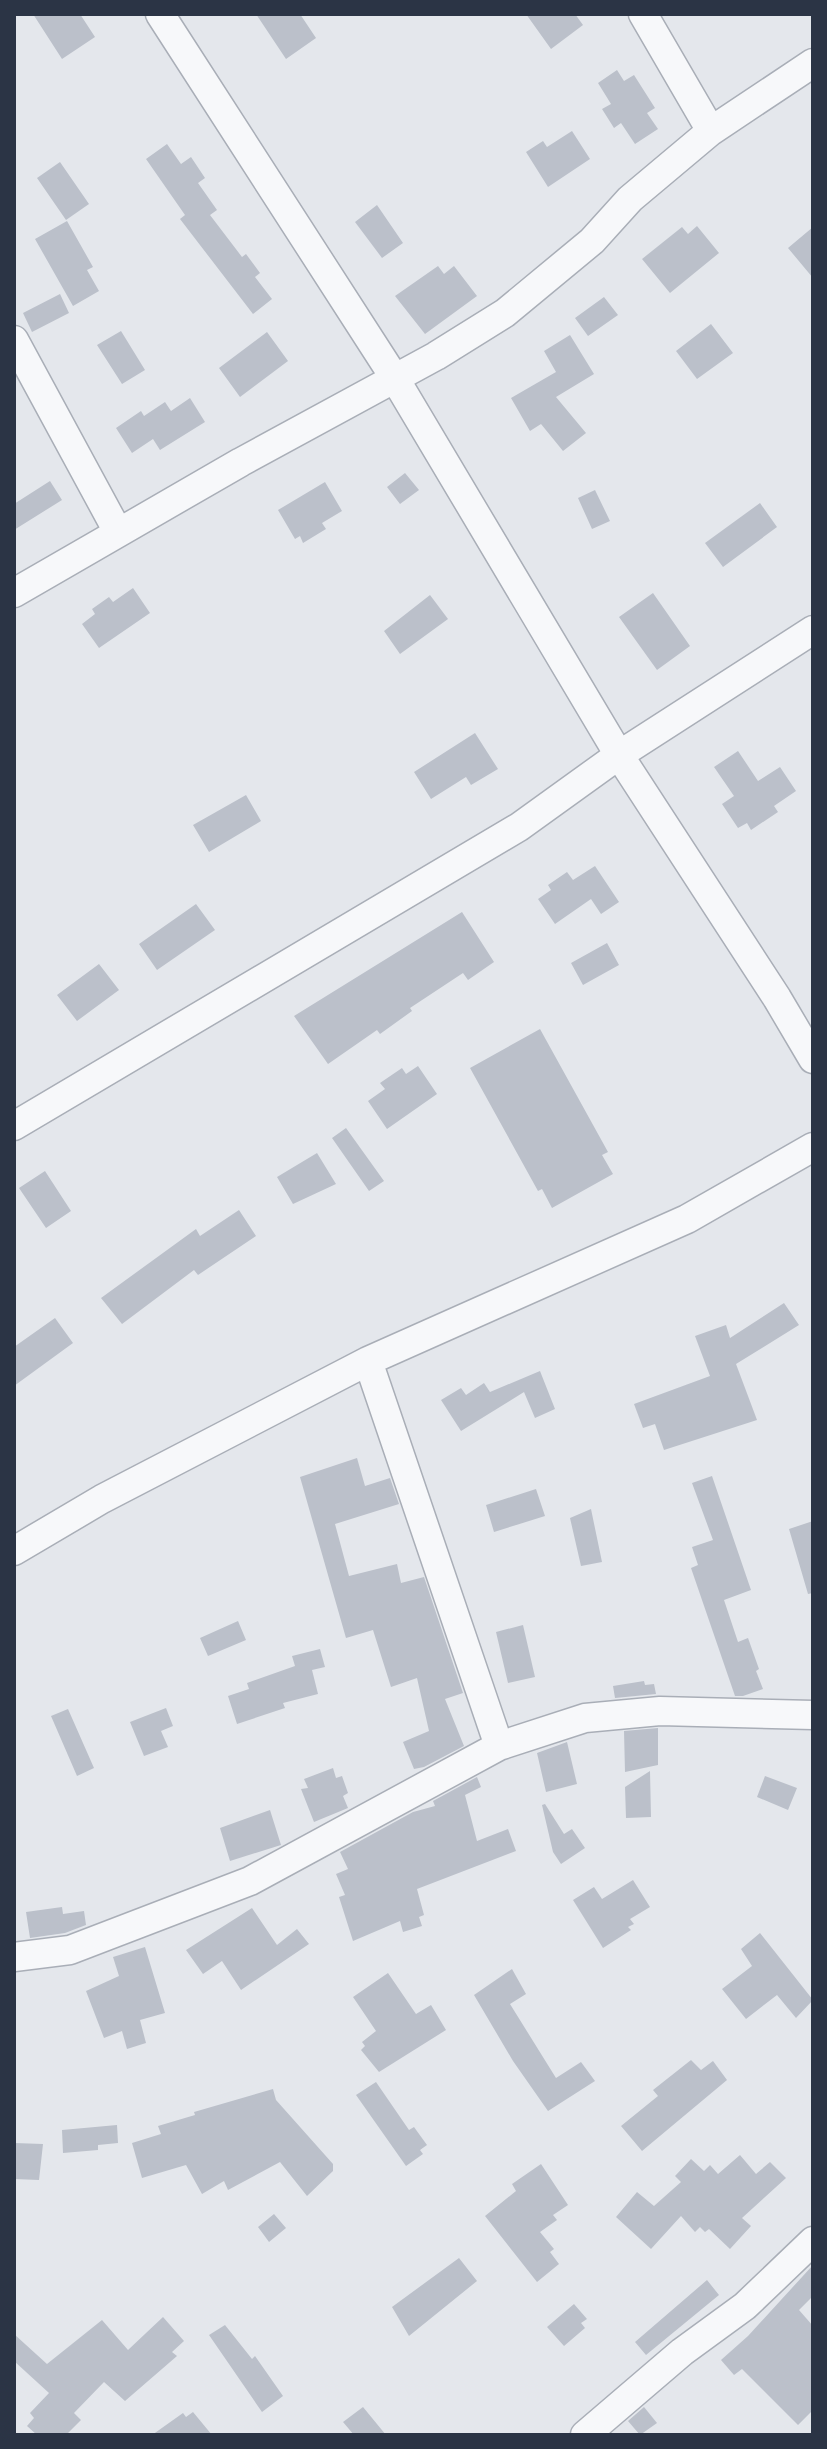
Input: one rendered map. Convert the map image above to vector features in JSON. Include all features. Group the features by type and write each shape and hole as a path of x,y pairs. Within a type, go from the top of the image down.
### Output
{"street":[{"path":"160,14 394,377 619,755 777,998 813,1059"},
{"path":"643,14 696,99 711,131"},
{"path":"14,593 505,313 592,241 630,199 711,131 813,63"},
{"path":"14,340 118,532"},
{"path":"14,1126 519,827 619,755 813,630"},
{"path":"14,1551 102,1499 368,1361 687,1219 813,1147"},
{"path":"368,1361 499,1746"},
{"path":"14,1957 70,1950 250,1881 499,1746 585,1718 660,1711 813,1715"},
{"path":"585,2435 682,2352 745,2306 810,2249"}],"building":[{"path":"33,14 80,14 95,37 62,59"},
{"path":"256,14 300,14 316,38 286,59"},
{"path":"526,14 575,14 583,25 551,49"},
{"path":"617,70 624,81 634,75 655,108 647,113 658,129 635,144 621,123 614,128 602,109 611,104 598,83"},
{"path":"572,131 590,159 548,187 526,152 543,141 547,147"},
{"path":"167,144 181,164 191,157 205,178 198,183 217,210 210,215 242,257 246,254 260,273 255,277 272,299 253,314 180,219 185,215 146,159"},
{"path":"60,162 89,204 66,220 37,178"},
{"path":"377,205 403,243 382,258 355,222"},
{"path":"67,221 93,267 87,270 99,291 73,306 35,239"},
{"path":"697,226 719,253 670,293 642,259 682,227 688,234"},
{"path":"813,227 813,278 788,248"},
{"path":"438,266 444,274 454,266 477,296 425,334 395,296"},
{"path":"60,294 69,313 32,332 23,313"},
{"path":"604,297 618,315 588,336 575,318"},
{"path":"711,324 733,353 697,379 676,351"},
{"path":"121,331 145,370 122,384 97,345"},
{"path":"267,332 288,361 240,397 219,368"},
{"path":"570,335 594,374 556,397 586,433 563,451 541,424 530,431 511,398 556,372 544,351"},
{"path":"190,398 205,422 160,450 153,439 132,453 116,428 141,411 144,416 165,402 171,411"},
{"path":"405,473 419,490 400,504 387,487"},
{"path":"50,481 62,500 14,530 14,504"},
{"path":"325,482 342,511 322,523 326,529 303,543 300,536 295,539 278,510"},
{"path":"595,490 610,521 592,529 578,498"},
{"path":"760,503 777,527 723,567 705,543"},
{"path":"133,588 150,613 99,648 82,624 95,614 92,609 109,597 113,602"},
{"path":"653,593 690,646 657,670 619,617"},
{"path":"430,595 448,619 400,654 384,631"},
{"path":"475,733 498,769 471,785 466,777 431,799 414,772"},
{"path":"738,751 758,781 780,767 796,791 774,806 778,812 751,830 747,823 738,828 722,804 734,796 714,767"},
{"path":"246,795 261,821 209,852 193,825"},
{"path":"595,866 619,902 601,914 591,899 555,924 538,899 551,890 548,885 567,872 573,880"},
{"path":"196,904 215,930 157,970 139,944"},
{"path":"462,912 494,962 468,980 463,973 410,1008 412,1011 380,1034 377,1030 328,1064 294,1016"},
{"path":"607,943 619,965 583,985 571,963"},
{"path":"99,964 119,990 77,1021 57,995"},
{"path":"540,1029 608,1152 602,1155 613,1174 552,1208 542,1189 538,1191 470,1068"},
{"path":"418,1066 437,1094 387,1129 368,1101 385,1089 380,1083 402,1068 406,1074"},
{"path":"346,1128 384,1181 369,1191 332,1138"},
{"path":"317,1153 336,1184 293,1204 277,1177"},
{"path":"45,1171 71,1211 46,1228 19,1188"},
{"path":"239,1210 256,1236 198,1275 194,1270 122,1324 101,1298 196,1229 200,1236"},
{"path":"784,1303 799,1325 736,1364 757,1420 664,1450 655,1424 643,1428 634,1404 710,1376 695,1336 726,1325 730,1338"},
{"path":"55,1318 73,1343 14,1386 14,1347"},
{"path":"540,1371 555,1409 535,1418 524,1392 461,1431 441,1400 461,1388 466,1395 484,1383 490,1392"},
{"path":"357,1458 365,1486 390,1478 399,1504 335,1524 349,1576 397,1564 401,1583 424,1577 463,1693 445,1699 464,1746 414,1769 403,1742 429,1731 417,1678 391,1687 373,1630 346,1638 300,1477"},
{"path":"712,1476 751,1590 724,1600 738,1642 748,1638 763,1689 743,1696 735,1696 691,1568 698,1565 692,1547 713,1540 692,1483"},
{"path":"536,1489 545,1516 494,1532 486,1505"},
{"path":"591,1509 602,1562 581,1566 570,1518"},
{"path":"813,1521 813,1593 808,1594 789,1529"},
{"path":"238,1621 246,1640 208,1656 200,1638"},
{"path":"523,1625 535,1677 508,1683 496,1632"},
{"path":"320,1649 325,1667 312,1670 318,1694 283,1703 285,1708 237,1724 228,1696 249,1689 247,1683 295,1666 292,1656"},
{"path":"644,1681 645,1685 654,1684 656,1694 615,1698 613,1686"},
{"path":"166,1708 173,1726 161,1731 168,1747 144,1756 130,1722"},
{"path":"68,1709 94,1768 77,1776 51,1716"},
{"path":"658,1728 658,1765 625,1772 624,1731"},
{"path":"567,1742 577,1784 546,1792 537,1753"},
{"path":"333,1768 336,1778 342,1776 348,1793 343,1796 348,1808 314,1822 301,1789 308,1788 304,1779"},
{"path":"650,1771 651,1817 626,1818 625,1787"},
{"path":"765,1776 797,1788 788,1810 757,1797"},
{"path":"477,1777 481,1787 465,1795 477,1841 508,1829 516,1851 417,1889 424,1915 419,1917 422,1926 403,1932 400,1921 353,1941 339,1897 345,1895 336,1874 348,1869 340,1852 413,1812 435,1806 433,1801"},
{"path":"545,1804 564,1834 572,1829 585,1848 561,1864 553,1852 542,1805"},
{"path":"270,1810 281,1845 230,1861 220,1828"},
{"path":"633,1880 650,1907 630,1919 634,1924 628,1927 631,1930 603,1948 573,1900 594,1887 602,1899"},
{"path":"62,1907 63,1914 84,1911 86,1925 65,1933 30,1938 26,1912"},
{"path":"252,1908 277,1945 297,1929 309,1944 241,1990 222,1961 203,1974 186,1950"},
{"path":"760,1933 813,2000 796,2018 777,1995 746,2019 722,1989 752,1966 741,1949"},
{"path":"145,1947 165,2013 140,2020 146,2043 127,2049 122,2031 104,2038 86,1991 119,1976 113,1957"},
{"path":"512,1969 526,1994 510,2004 556,2078 581,2062 595,2081 548,2111 513,2061 474,1995"},
{"path":"388,1973 416,2014 431,2005 446,2030 379,2072 361,2050 365,2046 362,2042 376,2031 353,1997"},
{"path":"691,2060 701,2070 713,2061 727,2080 642,2151 621,2126 658,2096 653,2090"},
{"path":"376,2082 409,2130 414,2127 427,2145 420,2150 423,2154 406,2166 356,2095"},
{"path":"273,2089 276,2100 333,2164 333,2171 307,2196 280,2162 228,2190 224,2181 202,2194 186,2165 142,2178 132,2143 161,2134 158,2126 195,2115 194,2112"},
{"path":"117,2125 118,2143 98,2145 98,2150 63,2153 62,2130"},
{"path":"14,2143 43,2144 39,2180 14,2179"},
{"path":"740,2155 756,2174 770,2162 786,2178 742,2218 751,2226 730,2249 709,2229 705,2232 700,2227 695,2232 681,2216 651,2249 616,2217 637,2192 654,2206 681,2182 675,2176 691,2159 704,2171 710,2165 718,2174"},
{"path":"541,2164 568,2205 553,2215 557,2220 540,2232 554,2249 550,2252 559,2264 537,2282 485,2216 516,2191 512,2184"},
{"path":"274,2214 286,2228 269,2242 258,2227"},
{"path":"459,2258 477,2281 409,2336 392,2307"},
{"path":"813,2265 813,2296 799,2310 813,2326 813,2410 798,2425 742,2369 734,2375 721,2360 748,2336"},
{"path":"707,2280 719,2295 646,2355 635,2342"},
{"path":"574,2304 587,2319 581,2323 585,2328 564,2346 547,2327"},
{"path":"163,2317 184,2341 172,2352 177,2356 125,2401 104,2382 74,2413 81,2420 66,2435 37,2435 27,2426 34,2418 30,2413 49,2393 14,2361 14,2334 47,2364 102,2320 128,2350"},
{"path":"225,2325 252,2359 255,2356 283,2396 262,2412 209,2335"},
{"path":"363,2407 386,2435 354,2435 343,2422"},
{"path":"644,2407 657,2423 640,2435 628,2421"},
{"path":"193,2412 212,2435 152,2435 183,2413 186,2417"}]}
